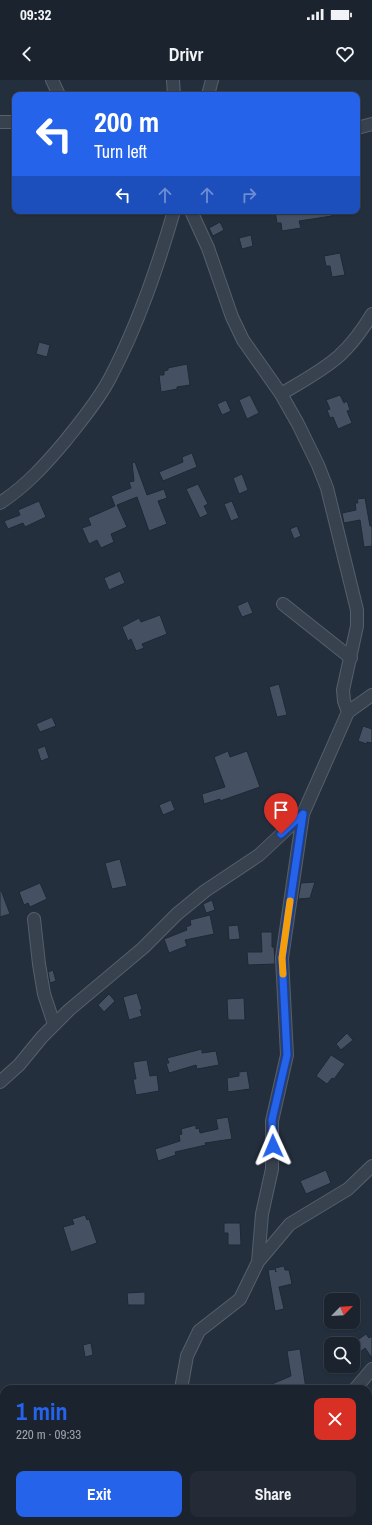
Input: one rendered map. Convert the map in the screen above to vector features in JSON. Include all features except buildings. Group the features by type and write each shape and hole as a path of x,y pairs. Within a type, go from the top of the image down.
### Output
{"street":[{"path":"50,92 52,80"},
{"path":"52,80 58,92"},
{"path":"173,80 174,92"},
{"path":"209,92 212,80"},
{"path":"0,122 12,122"},
{"path":"360,127 372,124"},
{"path":"0,503 18,491 49,461 84,417 109,380 139,318 161,256 173,214"},
{"path":"192,214 208,248 232,317 243,340 282,394 301,430 327,488 357,610 357,626 344,690 344,701 348,712"},
{"path":"282,394 339,355 362,330 372,314"},
{"path":"283,604 351,658"},
{"path":"258,1262 262,1214 272,1169 272,1120 287,1055 282,958 303,814 348,712 372,695"},
{"path":"0,1082 20,1065 54,1024 107,977 143,948 177,914 199,895 259,855 303,814"},
{"path":"34,919 38,964 54,1024"},
{"path":"182,1385 187,1356 200,1331 240,1299 258,1262 290,1224 348,1189 372,1166"},
{"path":"359,1385 372,1369"}],"slow traffic":[{"path":"283,974 282,958 290,901"}],"route":[{"path":"273,1146 272,1120 287,1055 282,958 303,814 281,834"}]}
